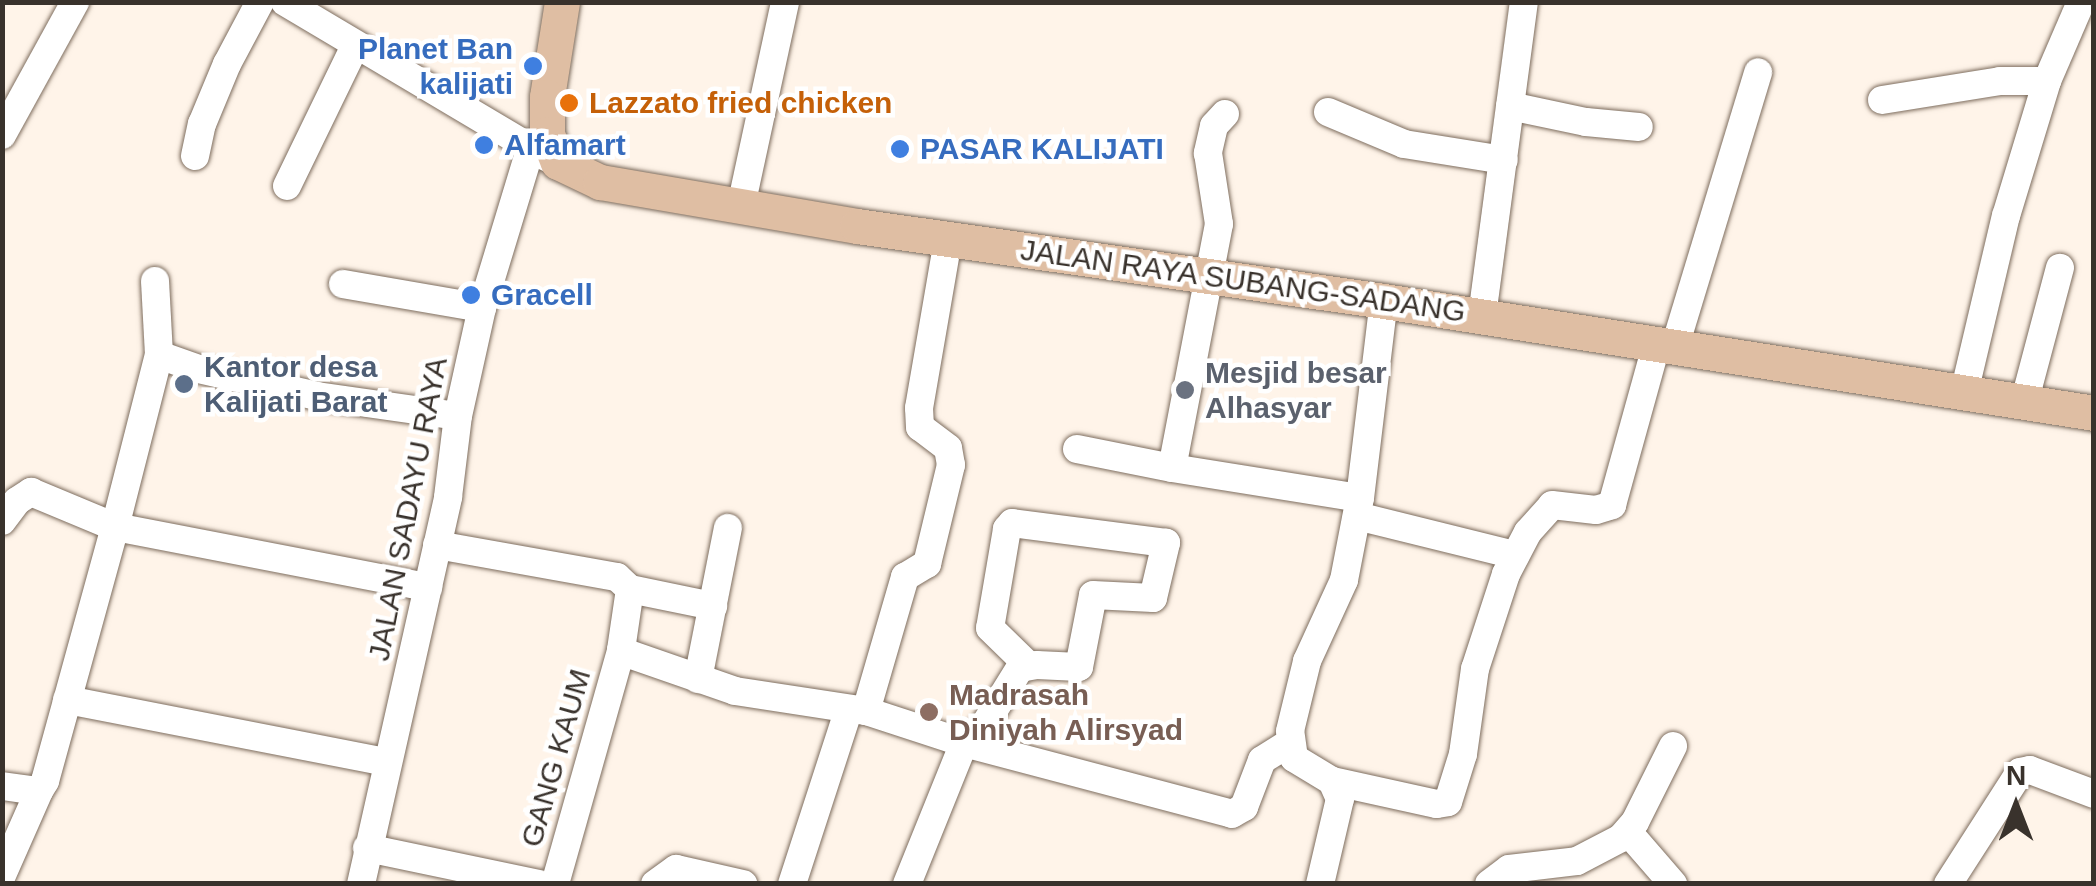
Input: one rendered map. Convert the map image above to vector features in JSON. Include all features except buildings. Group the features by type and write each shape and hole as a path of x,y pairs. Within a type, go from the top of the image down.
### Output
{"main road":[{"path":"544,156 547,96 562,2"},
{"name":"JALAN RAYA SUBANG-SADANG","path":"544,156 600,182 741,206 948,240 1384,300 2094,413"}],"street":[{"path":"2,135 76,2"},
{"path":"195,156 215,94 260,2"},
{"path":"741,206 785,2"},
{"path":"1482,316 1524,2"},
{"path":"1964,393 2006,216 2047,82 2081,2"},
{"path":"299,6 355,46 544,156"},
{"path":"286,186 355,46"},
{"path":"1384,300 1358,507 1341,593 1314,643 1298,689 1289,743 1294,758 1332,781 1437,804 1448,802 1463,754 1474,669 1528,532 1552,504 1596,510 1612,505 1758,72"},
{"path":"1882,100 2000,80 2047,82"},
{"path":"1510,106 1586,122 1640,127"},
{"path":"1328,112 1404,144 1504,160"},
{"path":"1172,468 1219,224 1208,153 1214,126 1225,114"},
{"name":"JALAN SADAYU RAYA","path":"361,884 428,588 458,416 482,308 544,156"},
{"path":"792,884 905,577 927,564 951,466 948,448 920,427 919,408 948,240"},
{"path":"2024,403 2060,268"},
{"path":"2,875 40,791 115,528 158,355 155,281"},
{"path":"343,284 482,308"},
{"path":"158,355 199,370 317,396 458,416"},
{"path":"1076,450 1358,507 1516,555"},
{"path":"2,521 17,501 31,492 115,528 428,588"},
{"path":"907,884 964,743 997,708 1014,674 1028,665 1079,667 1091,597 1100,593 1153,598 1166,543 1012,524 1007,529 990,628 1028,665"},
{"path":"698,679 728,528"},
{"path":"437,545 617,577 630,589 712,606"},
{"name":"GANG KAUM","path":"555,884 621,650 630,589"},
{"name":"GANG KAUM","path":"621,650 736,691 858,710 964,743 1232,814 1244,807 1262,760 1289,743"},
{"path":"68,700 387,762"},
{"path":"1489,884 1509,869 1586,858 1628,832 1673,746"},
{"path":"1948,884 2020,772 2030,770 2094,794"},
{"path":"1320,884 1340,814 1340,799 1332,781"},
{"path":"2,786 40,791"},
{"path":"1628,832 1673,884"},
{"path":"368,848 539,884"},
{"path":"656,884 676,869 743,884"}],"place":[{"name":"Planet Ban kalijati","path":"533,66"},
{"name":"Lazzato fried chicken","path":"569,103"},
{"name":"Alfamart","path":"484,145"},
{"name":"PASAR KALIJATI","path":"900,149"},
{"name":"Gracell","path":"471,295"},
{"name":"Kantor desa Kalijati Barat","path":"184,384"},
{"name":"Mesjid besar Alhasyar","path":"1185,390"},
{"name":"Madrasah Diniyah Alirsyad","path":"929,712"}]}
